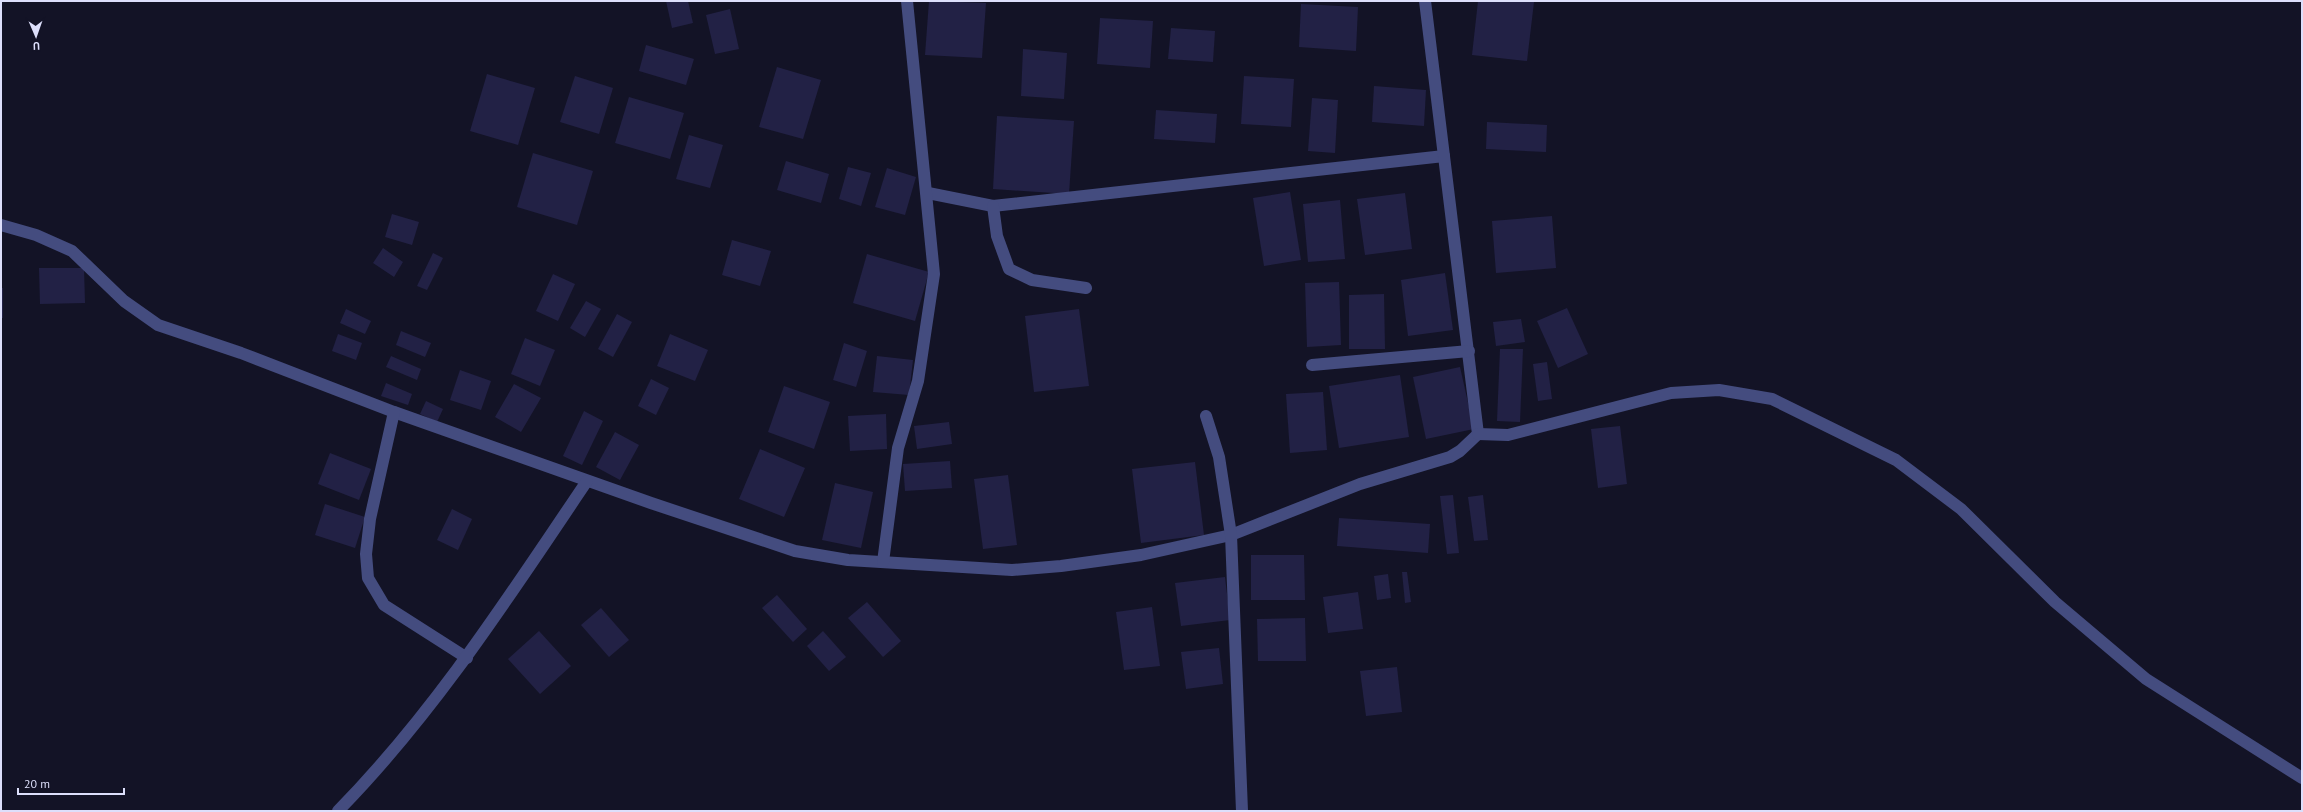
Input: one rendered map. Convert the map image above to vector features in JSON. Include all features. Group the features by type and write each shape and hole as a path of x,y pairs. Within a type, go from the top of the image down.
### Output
{"street":[{"path":"883,562 898,448 918,381 934,274 929,233 928,193 919,134 907,1"},
{"path":"1425,1 1478,434"},
{"path":"928,193 993,206 1444,156"},
{"path":"993,206 997,236 1009,269 1032,280 1086,288"},
{"path":"1,225 36,235 72,251 124,301 158,325 241,353 394,412 588,481 795,551 848,560 1012,570 1061,566 1141,555 1230,535 1360,484 1450,457 1478,434 1508,435 1671,393 1719,390 1772,399 1896,460 1962,509 2055,602 2146,679 2302,778"},
{"path":"1312,365 1469,351"},
{"path":"394,412 370,519 366,554 368,578 384,605 467,658"},
{"path":"1206,416 1219,457 1230,535 1242,811"},
{"path":"338,811 408,735 467,658 588,481"}],"building":[{"path":"666,1 688,1 693,23 672,28"},
{"path":"929,1 986,3 982,58 925,55"},
{"path":"1478,1 1534,2 1527,61 1472,55"},
{"path":"1301,4 1358,7 1356,51 1299,47"},
{"path":"730,9 739,49 715,54 706,15"},
{"path":"1100,18 1153,21 1150,68 1097,64"},
{"path":"1171,28 1215,31 1213,62 1168,59"},
{"path":"646,45 694,59 686,85 639,71"},
{"path":"1023,49 1067,53 1064,99 1021,96"},
{"path":"777,67 821,80 803,139 759,127"},
{"path":"487,74 535,88 518,145 470,131"},
{"path":"575,76 613,88 599,134 560,122"},
{"path":"1244,76 1294,79 1291,127 1241,124"},
{"path":"1374,86 1426,90 1424,126 1372,122"},
{"path":"629,97 684,113 670,159 615,143"},
{"path":"1312,98 1338,100 1335,153 1308,151"},
{"path":"1156,110 1217,114 1215,143 1154,139"},
{"path":"997,116 1074,121 1069,194 993,189"},
{"path":"1487,122 1547,125 1546,152 1486,149"},
{"path":"689,135 723,145 710,188 676,179"},
{"path":"533,153 593,171 577,225 517,207"},
{"path":"786,161 829,174 821,203 777,190"},
{"path":"848,167 871,173 861,206 839,199"},
{"path":"887,168 916,177 905,215 875,207"},
{"path":"1290,192 1301,260 1264,266 1253,198"},
{"path":"1405,193 1412,249 1365,255 1357,199"},
{"path":"1340,200 1345,259 1308,262 1303,204"},
{"path":"392,214 419,222 412,245 385,237"},
{"path":"1552,216 1556,268 1496,273 1492,221"},
{"path":"732,240 771,251 760,286 722,275"},
{"path":"383,248 403,262 394,277 373,263"},
{"path":"433,253 443,258 427,290 417,286"},
{"path":"867,254 929,272 915,321 853,303"},
{"path":"39,268 84,268 85,303 40,304"},
{"path":"1445,273 1453,330 1408,336 1401,280"},
{"path":"553,274 575,284 558,321 536,311"},
{"path":"1339,282 1341,345 1307,347 1305,283"},
{"path":"1,288 3,288 3,318 1,318"},
{"path":"1384,294 1385,349 1349,349 1349,295"},
{"path":"586,301 601,309 585,337 570,328"},
{"path":"1567,308 1588,354 1558,368 1537,321"},
{"path":"346,309 371,321 365,334 340,323"},
{"path":"1079,309 1089,386 1034,392 1025,316"},
{"path":"617,314 632,322 613,357 598,349"},
{"path":"1521,319 1525,342 1496,346 1493,322"},
{"path":"401,331 431,343 425,357 396,345"},
{"path":"338,334 362,343 356,360 332,351"},
{"path":"670,334 708,350 695,381 657,366"},
{"path":"525,338 555,350 540,386 511,374"},
{"path":"844,343 867,351 856,387 833,380"},
{"path":"1500,349 1523,349 1520,422 1497,421"},
{"path":"391,356 421,369 417,380 386,367"},
{"path":"877,356 913,360 909,395 873,392"},
{"path":"1547,362 1552,399 1538,401 1533,364"},
{"path":"1460,367 1474,429 1426,439 1413,377"},
{"path":"460,370 491,381 481,410 450,400"},
{"path":"1400,375 1409,437 1339,448 1329,386"},
{"path":"651,379 669,388 656,415 638,406"},
{"path":"386,383 412,394 408,405 381,396"},
{"path":"514,384 541,398 521,432 495,417"},
{"path":"784,386 830,402 814,449 768,432"},
{"path":"1323,392 1327,450 1290,453 1286,394"},
{"path":"426,401 443,409 437,422 420,414"},
{"path":"584,411 603,421 582,465 563,456"},
{"path":"886,414 887,449 850,451 848,416"},
{"path":"949,422 952,444 917,449 914,426"},
{"path":"1620,426 1627,484 1598,488 1591,429"},
{"path":"615,432 639,445 620,480 596,467"},
{"path":"760,449 805,468 784,517 739,499"},
{"path":"330,453 371,469 359,500 318,484"},
{"path":"950,461 952,488 905,491 903,464"},
{"path":"1195,462 1204,535 1141,543 1132,469"},
{"path":"1008,475 1017,545 983,549 974,479"},
{"path":"835,483 873,492 861,548 822,540"},
{"path":"1453,495 1459,553 1447,554 1440,496"},
{"path":"1483,495 1488,540 1474,541 1468,497"},
{"path":"325,504 365,517 355,548 315,535"},
{"path":"452,509 472,519 458,550 437,540"},
{"path":"1339,518 1430,524 1428,553 1337,546"},
{"path":"1251,555 1304,555 1305,600 1251,600"},
{"path":"1402,572 1407,572 1411,602 1405,603"},
{"path":"1388,574 1391,598 1377,600 1374,576"},
{"path":"1225,577 1230,620 1181,626 1175,583"},
{"path":"1358,592 1363,629 1328,633 1323,597"},
{"path":"777,595 807,629 793,642 762,608"},
{"path":"867,602 901,641 883,657 848,618"},
{"path":"1152,607 1160,666 1124,670 1116,612"},
{"path":"601,608 629,640 609,657 581,625"},
{"path":"1305,618 1306,661 1258,661 1257,619"},
{"path":"539,631 571,666 540,694 508,659"},
{"path":"823,631 846,657 829,671 807,646"},
{"path":"1219,648 1223,684 1186,689 1181,652"},
{"path":"1397,667 1402,712 1366,716 1360,671"}]}
